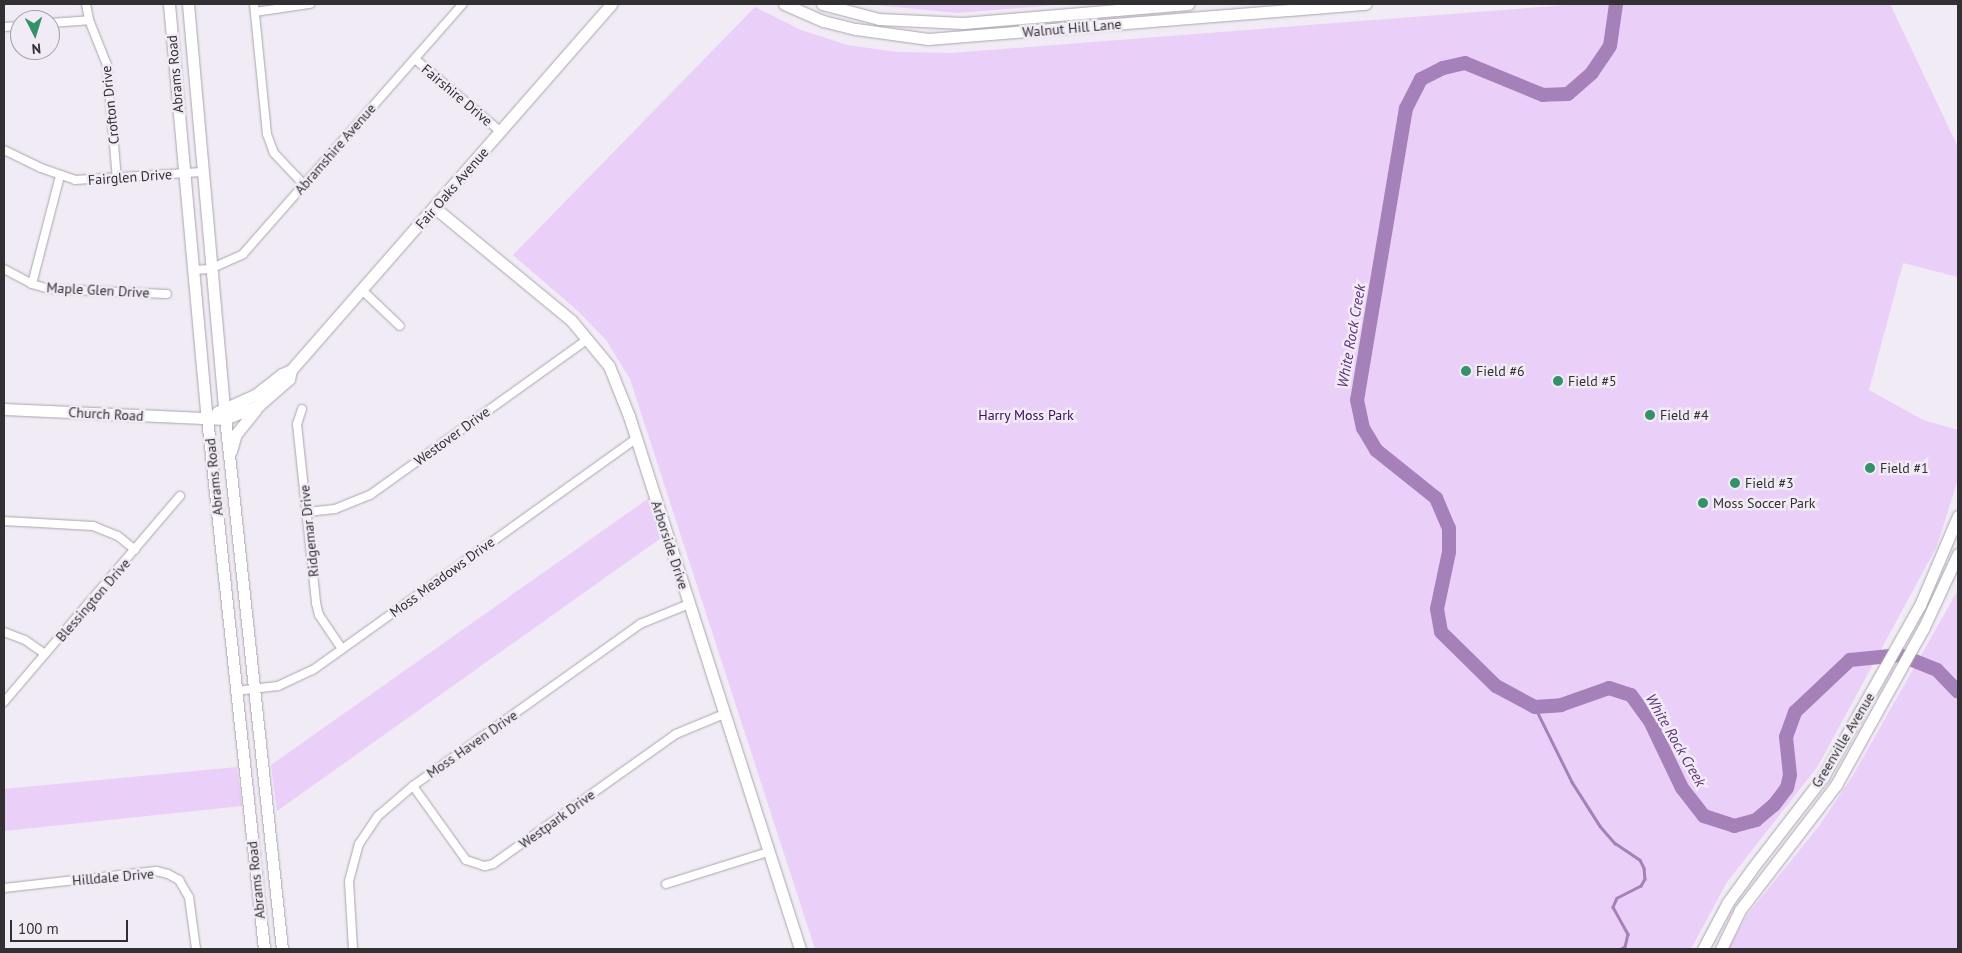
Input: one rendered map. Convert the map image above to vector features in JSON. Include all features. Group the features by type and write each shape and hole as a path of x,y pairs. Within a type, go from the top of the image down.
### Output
{"main road":[{"name":"Abrams Road","path":"169,4 207,418 264,949"},
{"name":"Abrams Road","path":"188,4 224,414 282,949"},
{"name":"Fair Oaks Avenue","path":"224,414 282,374 291,370 435,208 611,4"},
{"name":"Walnut Hill Lane","path":"784,4 823,20 880,34 928,39 1366,4"},
{"name":"Walnut Hill Lane","path":"822,4 879,18 963,23 1188,4"},
{"name":"Arborside Drive","path":"435,208 571,320 608,366 636,439 800,949"},
{"name":"Fair Oaks Avenue","path":"207,418 259,405 289,379 291,370"},
{"path":"229,457 236,434 259,405"},
{"name":"Church Road","path":"4,409 207,418"},
{"name":"Greenville Avenue","path":"1703,949 1728,902 1823,777 1933,578 1958,519"},
{"name":"Greenville Avenue","path":"1721,949 1740,910 1826,800 1923,629 1958,554"}],"street":[{"name":"Crofton Drive","path":"86,4 89,20 107,65 117,179"},
{"path":"254,4 267,134 274,153 304,185"},
{"path":"255,12 310,4"},
{"name":"Abramshire Avenue","path":"193,270 210,269 243,254 463,4"},
{"path":"60,23 89,20"},
{"name":"Fairshire Drive","path":"415,59 500,131"},
{"name":"Fairglen Drive","path":"4,150 60,176 91,181 202,172"},
{"path":"32,284 60,176"},
{"name":"Maple Glen Drive","path":"4,269 32,284 50,289 167,294"},
{"path":"362,290 400,326"},
{"name":"Westover Drive","path":"307,512 335,509 370,495 588,339"},
{"name":"Ridgemar Drive","path":"302,408 297,424 316,603 319,616 342,648"},
{"name":"Moss Meadows Drive","path":"236,691 255,689 295,680 636,439"},
{"name":"Blessington Drive","path":"4,702 180,496"},
{"path":"4,521 92,526 118,536 135,550"},
{"name":"Moss Haven Drive","path":"353,949 349,881 356,850 378,816 412,786 640,624 689,604"},
{"path":"4,632 25,640 45,654"},
{"name":"Westpark Drive","path":"412,786 466,860 485,866 493,864 676,734 724,714"},
{"path":"666,884 768,852"},
{"name":"Hilldale Drive","path":"4,888 156,871 168,874 179,880 189,897 196,949"}],"green space":[{"path":"866,4 1068,4 957,13"},
{"name":"Harry Moss Park","path":"1579,4 1890,4 1958,147 1958,277 1903,263 1869,390 1923,420 1958,430 1958,479 1937,546 1818,766 1727,882 1691,949 815,949 630,379 606,340 578,311 513,255 755,7 801,30 847,45 897,52 951,53"},
{"path":"649,498 661,538 277,811 271,765"},
{"path":"1958,590 1958,949 1728,949 1747,915 1819,826 1852,777"},
{"path":"237,767 242,806 4,831 4,789"}],"waterway":[{"name":"White Rock Creek","path":"1616,4 1610,46 1592,73 1568,94 1543,95 1465,63 1443,68 1421,79 1406,108 1357,400 1363,428 1376,450 1436,498 1449,528 1449,552 1437,609 1441,632 1496,686 1535,707 1561,705 1609,688 1631,695 1650,721 1682,788 1704,816 1734,826 1756,820 1774,805 1787,788 1790,775 1786,737 1795,712 1850,660 1900,655 1937,670 1958,692"},
{"path":"1535,707 1572,782 1600,826 1615,843 1640,860 1644,868 1645,879 1641,886 1617,898 1613,907 1628,934 1625,947 1621,949"}],"place":[{"name":"Field #6","path":"1466,371"},
{"name":"Field #5","path":"1558,381"},
{"name":"Field #4","path":"1650,415"},
{"name":"Field #1","path":"1870,468"},
{"name":"Field #3","path":"1735,483"},
{"name":"Moss Soccer Park","path":"1703,503"}]}
